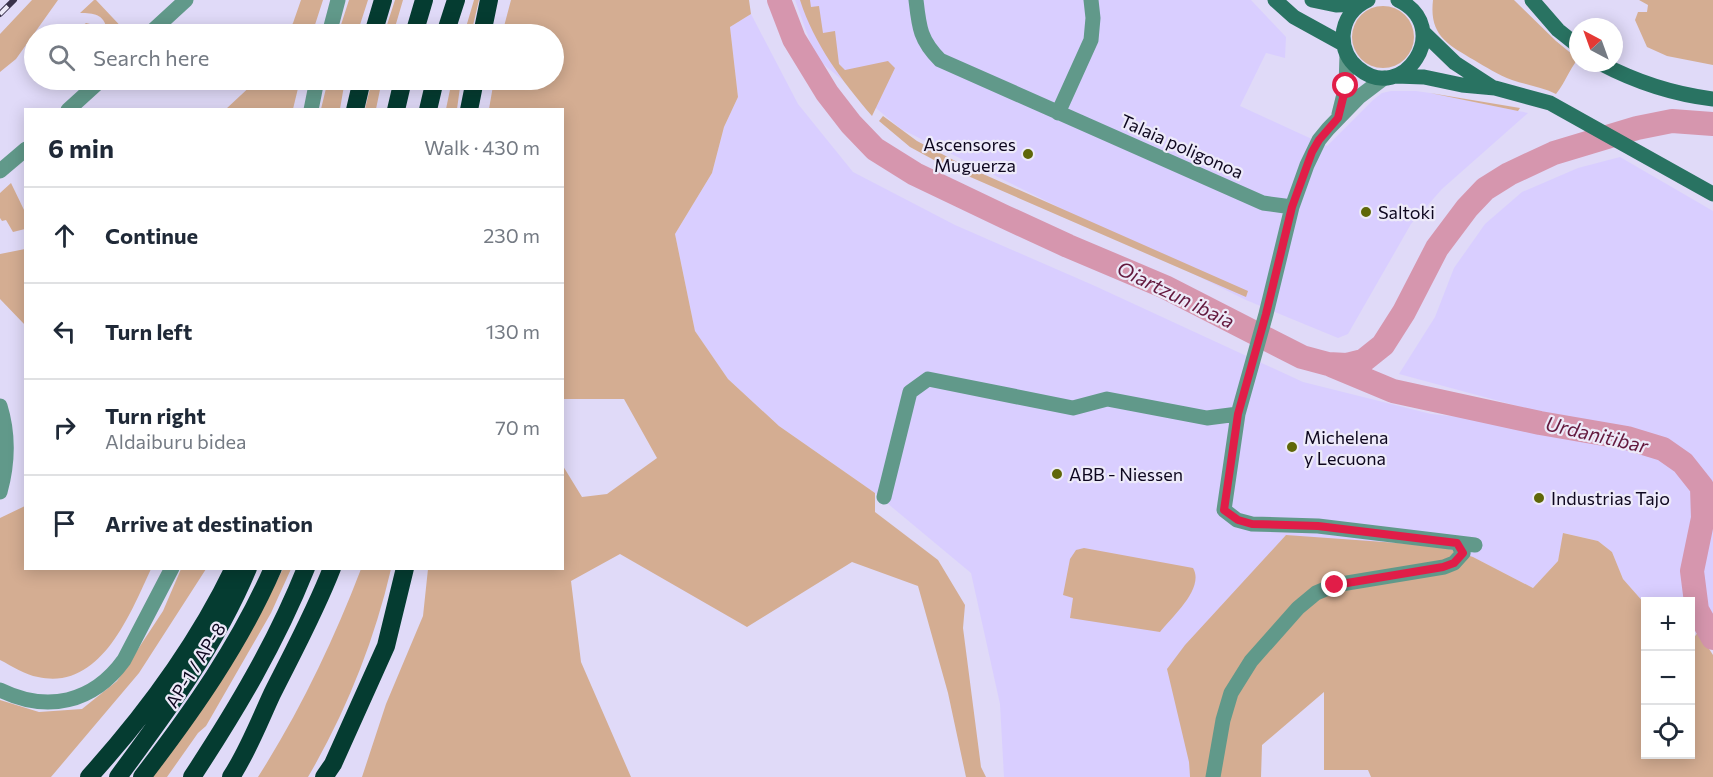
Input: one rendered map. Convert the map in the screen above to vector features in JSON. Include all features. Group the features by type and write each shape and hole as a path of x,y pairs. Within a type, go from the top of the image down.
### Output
{"highway":[{"path":"376,24 382,0"},
{"path":"417,24 424,0"},
{"path":"448,24 456,0"},
{"path":"485,24 489,0"},
{"path":"355,108 360,90"},
{"path":"396,108 401,90"},
{"path":"428,108 433,90"},
{"path":"469,108 472,90"},
{"path":"89,777 169,680 205,623 233,570"},
{"path":"118,777 184,687 217,632 247,570"},
{"name":"AP-1 / AP-8","path":"142,777 193,709 216,673 272,570"},
{"path":"192,777 246,694 305,570"},
{"path":"231,777 242,760 272,694 315,611 331,570"},
{"path":"324,777 333,764 386,646 405,570"},
{"path":"219,777 272,694"}],"main road":[{"path":"1275,0 1294,17 1345,49"},
{"path":"1312,0 1336,5 1364,2"},
{"path":"1398,0 1412,8 1421,26 1455,63 1495,88"},
{"path":"1390,77 1406,71 1420,54 1423,43 1421,26 1423,0"},
{"path":"1532,0 1558,30 1569,39"},
{"path":"1364,2 1349,15 1344,29 1345,49 1353,64 1362,72 1373,76 1424,77 1462,85 1495,88 1550,103 1713,194"},
{"path":"1619,72 1642,83 1682,94 1713,99"}],"street":[{"path":"160,24 186,0"},
{"path":"331,24 338,0"},
{"name":"Talaia poligonoa","path":"916,0 920,31 929,49 940,60 1263,203 1292,207"},
{"path":"1058,113 1091,40 1093,18 1091,0"},
{"path":"1338,118 1346,86 1345,49"},
{"path":"1390,77 1360,96 1319,140 1312,152 1292,207 1238,414 1224,510 1229,516 1252,524 1318,526 1474,545"},
{"path":"70,108 90,90"},
{"path":"311,108 315,90"},
{"path":"0,171 24,151"},
{"path":"884,497 909,392 928,379 1073,408 1107,399 1208,418 1238,414"},
{"path":"0,406 7,445 0,492"},
{"path":"1213,777 1223,720 1231,693 1251,661 1298,608 1316,593 1335,585 1386,575 1433,570 1454,563 1463,553 1457,543"},
{"path":"0,690 22,699 47,703 72,699 96,688 116,671 124,660 171,570"}],"shaded area":[{"path":"32,0 58,0 41,24 24,24 24,48 16,59 0,72 0,34"},
{"path":"96,0 119,24 105,24 98,16 80,13"},
{"path":"301,0 323,0 315,24 293,23"},
{"path":"349,0 368,0 360,24 341,24"},
{"path":"395,0 403,0 396,24 387,24"},
{"path":"474,0 479,0 473,24 467,24"},
{"path":"511,0 749,0 751,14 730,27 738,97 724,127 712,173 675,234 695,331 728,379 779,426 875,493 875,512 938,560 965,605 963,628 981,767 986,777 966,777 948,693 918,586 852,562 747,627 620,554 571,581 581,662 631,777 362,777 386,704 423,616 428,570 564,570 564,468 582,497 607,494 657,458 624,399 564,399 564,108 489,108 492,90 564,90 564,24 505,24"},
{"path":"795,0 1251,0 1286,37 1285,58 1266,53 1240,106 1327,146 1373,100 1382,93 1391,91 1430,93 1528,113 1442,189 1411,224 1348,334 1338,338 1246,300 901,129 816,58"},
{"path":"800,0 810,0 811,7 819,6 823,33 835,31 839,64 845,70 888,61 895,68 872,116 821,47"},
{"path":"1433,0 1514,0 1569,52 1570,72 1556,94 1507,78 1448,43 1437,30"},
{"path":"1639,0 1713,0 1713,65 1667,56 1647,47 1635,20 1638,12 1647,12 1648,5"},
{"path":"1377,6 1389,6 1405,15 1412,25 1414,37 1412,49 1405,59 1389,68 1377,68 1366,63 1357,54 1352,43 1352,31 1357,20 1366,11"},
{"path":"751,14 798,104 853,172 955,225 1095,286 1303,382 1431,414 1478,419 1558,433 1641,448 1663,455 1691,480 1696,494 1684,572 1685,597 1641,597 1641,599 1623,579 1612,552 1598,541 1564,533 1558,561 1533,588 1473,557 1286,535 1246,580 1189,762 1190,777 1004,777 1000,704 971,573 875,493 779,426 728,379 695,331 675,234 712,173 724,127 738,97 730,27"},
{"path":"246,90 298,90 293,108 227,108"},
{"path":"326,90 343,90 340,108 321,108"},
{"path":"370,90 380,90 376,108 365,108"},
{"path":"450,90 460,90 457,108 446,108"},
{"path":"1430,93 1520,108 1518,111"},
{"path":"883,116 917,141 965,166 1248,291 1246,297 945,166 910,147 879,121"},
{"path":"1620,157 1713,211 1713,626 1702,599 1699,581 1711,505 1708,485 1703,471 1685,452 1659,439 1559,417 1399,374 1435,317 1454,268 1485,224 1522,192 1578,168"},
{"path":"11,183 24,210 24,229 13,232 6,220 2,221 0,218 0,193"},
{"path":"24,249 24,324 0,299 0,254"},
{"path":"24,506 24,570 151,570 123,627 96,661 79,672 60,678 38,677 0,660 0,518"},
{"path":"1563,533 1598,541 1612,552 1623,579 1641,599 1641,759 1695,759 1695,636 1698,632 1713,655 1713,777 1371,777 1368,770 1324,770 1324,692 1262,745 1261,777 1190,777 1189,762 1167,669 1185,645 1286,535 1440,546 1473,557 1533,588 1558,561"},
{"path":"1084,548 1193,568 1196,576 1195,584 1186,602 1160,632 1070,618 1073,598 1063,595 1070,559 1076,550"},
{"path":"181,570 205,570 139,673 51,777 0,777 0,700 39,712 82,709 117,681 163,611"},
{"path":"282,570 291,570 271,613 206,726 198,733 167,777 152,777 254,624"},
{"path":"361,570 391,570 376,623 357,676 335,727 308,777 258,777 315,676"}],"waterway":[{"name":"Oiartzun ibaia","path":"779,0 794,39 827,93 851,124 875,149 915,174 1005,217 1165,287 1302,357 1328,364 1347,365 1363,361 1383,345 1404,312 1437,248 1467,208 1485,189 1509,174 1554,153 1637,128 1672,121 1713,124"},
{"name":"Urdanitibar","path":"1333,366 1393,391 1540,423 1627,438 1663,449 1683,463 1702,487 1703,518 1692,571 1697,610 1713,638"}],"railway":[{"path":"0,14 14,0"}],"place":[{"name":"Ascensores Muguerza","path":"1028,154"},
{"name":"Saltoki","path":"1366,212"},
{"name":"Michelena y Lecuona","path":"1292,447"},
{"name":"ABB - Niessen","path":"1057,474"},
{"name":"Industrias Tajo","path":"1539,498"}],"route":[{"path":"1335,585 1386,575 1433,570 1454,563 1463,553 1457,543 1318,526 1252,524 1229,516 1224,510 1238,414 1266,314 1292,207 1312,152 1338,118 1346,86"}]}
